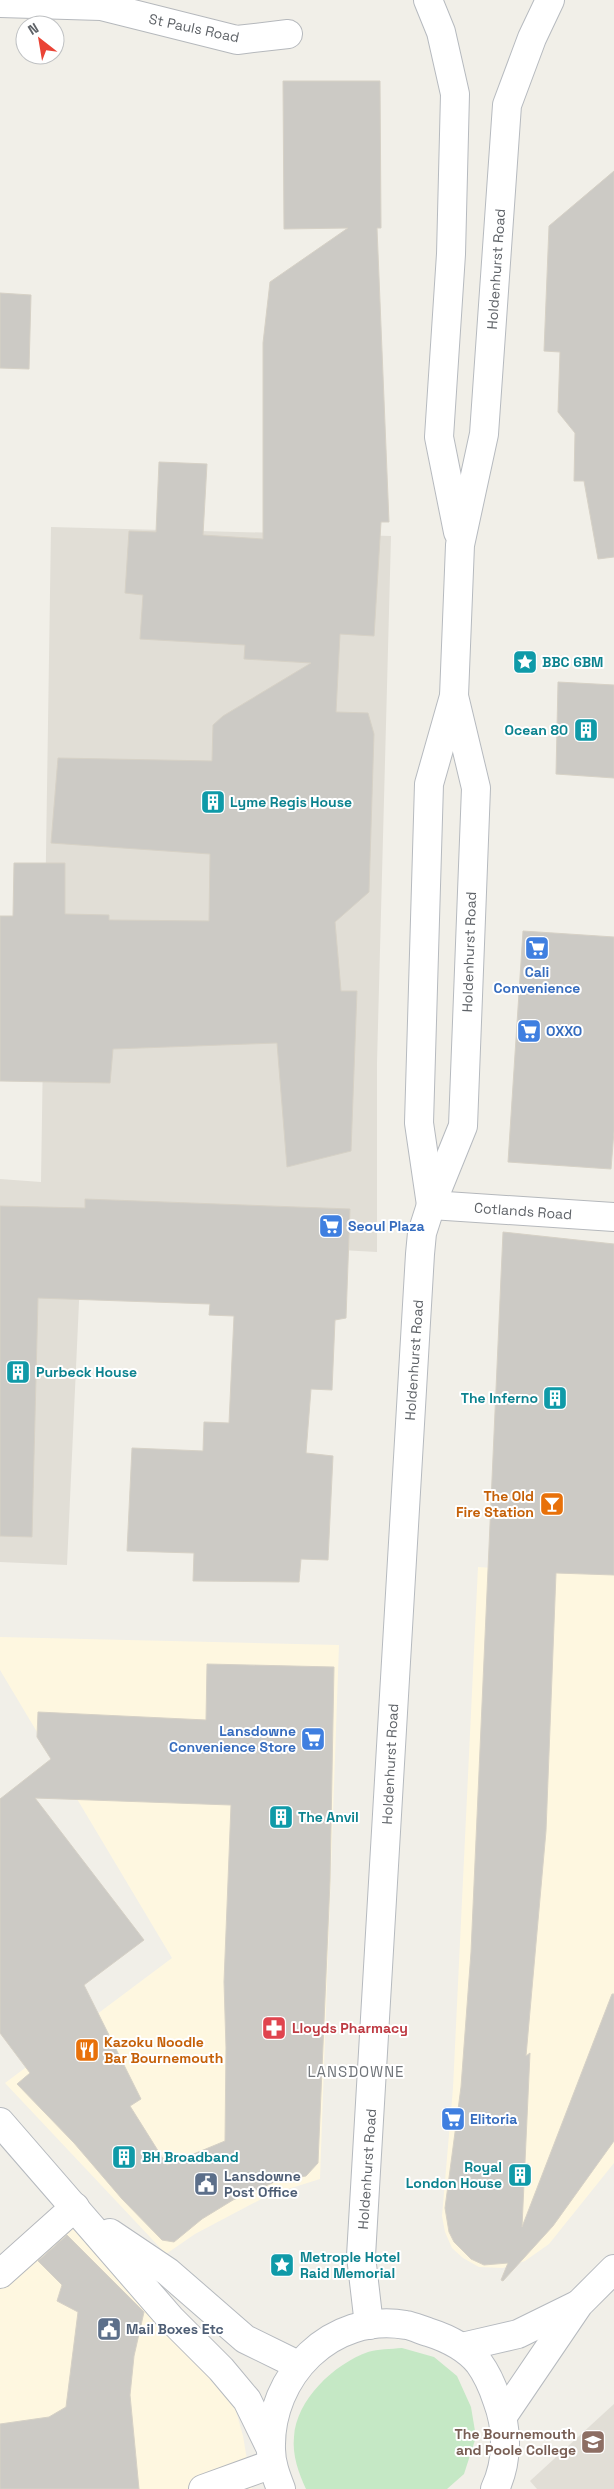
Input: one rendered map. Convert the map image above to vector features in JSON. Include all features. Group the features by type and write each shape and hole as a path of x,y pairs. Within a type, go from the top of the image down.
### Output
{"main road":[{"name":"Holdenhurst Road","path":"428,0 441,32 455,94 452,254 439,437 460,545"},
{"name":"Holdenhurst Road","path":"431,1205 419,1123 429,784 454,696 460,545 484,434 507,105 532,38 550,0"},
{"name":"St Pauls Road","path":"0,3 101,3 237,40 288,34"},
{"name":"Holdenhurst Road","path":"369,2325 362,2256 420,1254 422,1233 431,1205 463,1126 476,788 454,696"},
{"name":"Cotlands Road","path":"431,1205 614,1217"},
{"path":"0,2122 171,2319 221,2369 242,2394 274,2467"},
{"path":"78,2210 168,2272 245,2339 298,2365"},
{"path":"0,2274 78,2210"},
{"path":"503,2416 579,2304 614,2269"},
{"path":"462,2347 518,2334 579,2304"},
{"path":"274,2467 272,2418 282,2390 298,2365 319,2346 342,2333 369,2325 406,2325 440,2336 462,2347 478,2362 487,2377 503,2416 506,2447 500,2477 495,2489"},
{"path":"203,2489 274,2467"}],"shaded area":[{"path":"51,527 391,536 377,1063 377,1252 82,1236 67,1565 0,1562 0,1179 41,1182"},
{"path":"478,1567 614,1575 614,2163 549,2244 525,2261 503,2268 479,2267 463,2258 452,2248 445,2232 442,2216 453,2088"},
{"path":"0,1637 339,1645 320,2179 269,2195 195,2234 166,2254 5,2083 172,1958 0,1670"},
{"path":"68,2221 233,2400 243,2436 252,2489 0,2489 0,2286"},
{"name":"The Bournemouth and Poole College","path":"614,2404 614,2489 537,2489 530,2481"}],"green space":[{"path":"402,2348 434,2357 457,2376 471,2407 476,2437 464,2474 447,2489 306,2489 294,2451 294,2437 296,2423 309,2397 330,2374 355,2358 372,2351"}],"building":[{"path":"283,81 380,81 381,228 377,228 389,522 381,522 374,636 340,634 336,712 368,713 374,734 369,892 335,922 341,991 357,991 351,1151 287,1167 277,1043 113,1049 110,1083 0,1081 0,916 13,916 14,863 65,863 65,914 109,915 109,920 209,921 210,854 51,843 58,758 212,761 213,725 223,716 311,663 244,659 245,645 140,639 143,595 125,593 129,531 156,532 159,462 207,464 203,535 263,539 263,343 270,282 348,228 284,229"},
{"path":"614,171 614,557 598,559 584,481 574,481 575,433 558,412 560,352 544,351 549,226"},
{"path":"0,293 31,295 29,369 0,368"},
{"name":"Ocean 80","path":"558,682 614,685 614,778 556,774"},
{"path":"523,931 614,937 614,1131 611,1169 508,1162"},
{"path":"85,1199 350,1209 346,1318 335,1320 332,1390 311,1389 306,1453 333,1456 328,1560 301,1559 299,1582 193,1581 194,1553 127,1551 132,1448 203,1451 204,1422 229,1423 234,1316 209,1315 210,1304 38,1298 32,1537 0,1536 0,1206 85,1208"},
{"path":"503,1232 614,1244 614,1575 556,1573 546,1831 526,2056 530,2053 522,2227 612,1994 614,1994 614,2141 553,2226 503,2281 501,2280 508,2263 484,2265 471,2259 454,2242 449,2232 445,2208 461,2087 471,1952"},
{"path":"207,1664 334,1667 330,1881 318,2163 306,2176 277,2181 233,2200 202,2219 174,2242 162,2240 122,2199 74,2143 17,2084 30,2073 0,2033 0,1799 51,1759 37,1737 38,1712 206,1720","holes":["35,1798 231,1805 224,1982 226,2048 225,2141 167,2165 130,2106 141,2099 84,1985 144,1940"]},
{"path":"67,2235 144,2312 134,2356 130,2395 139,2489 0,2489 0,2424 49,2417 66,2407 78,2312 57,2301 62,2285 38,2261"}],"place":[{"name":"BBC 6BM","path":"525,662"},
{"name":"Ocean 80","path":"586,730"},
{"name":"Lyme Regis House","path":"213,802"},
{"name":"Cali Convenience","path":"537,948"},
{"name":"OXXO","path":"529,1031"},
{"name":"Seoul Plaza","path":"331,1226"},
{"name":"Purbeck House","path":"18,1372"},
{"name":"The Inferno","path":"555,1398"},
{"name":"The Old Fire Station","path":"552,1504"},
{"name":"Lansdowne Convenience Store","path":"313,1739"},
{"name":"The Anvil","path":"281,1817"},
{"name":"Lloyds Pharmacy","path":"274,2028"},
{"name":"Kazoku Noodle Bar Bournemouth","path":"87,2050"},
{"name":"Elitoria","path":"453,2119"},
{"name":"BH Broadband","path":"124,2157"},
{"name":"Royal London House","path":"520,2175"},
{"name":"Lansdowne Post Office","path":"206,2184"},
{"name":"Metrople Hotel Raid Memorial","path":"282,2265"},
{"name":"Mail Boxes Etc","path":"109,2329"},
{"name":"The Bournemouth and Poole College","path":"593,2442"}],"district":[{"name":"LANSDOWNE","path":"356,2072"}]}
